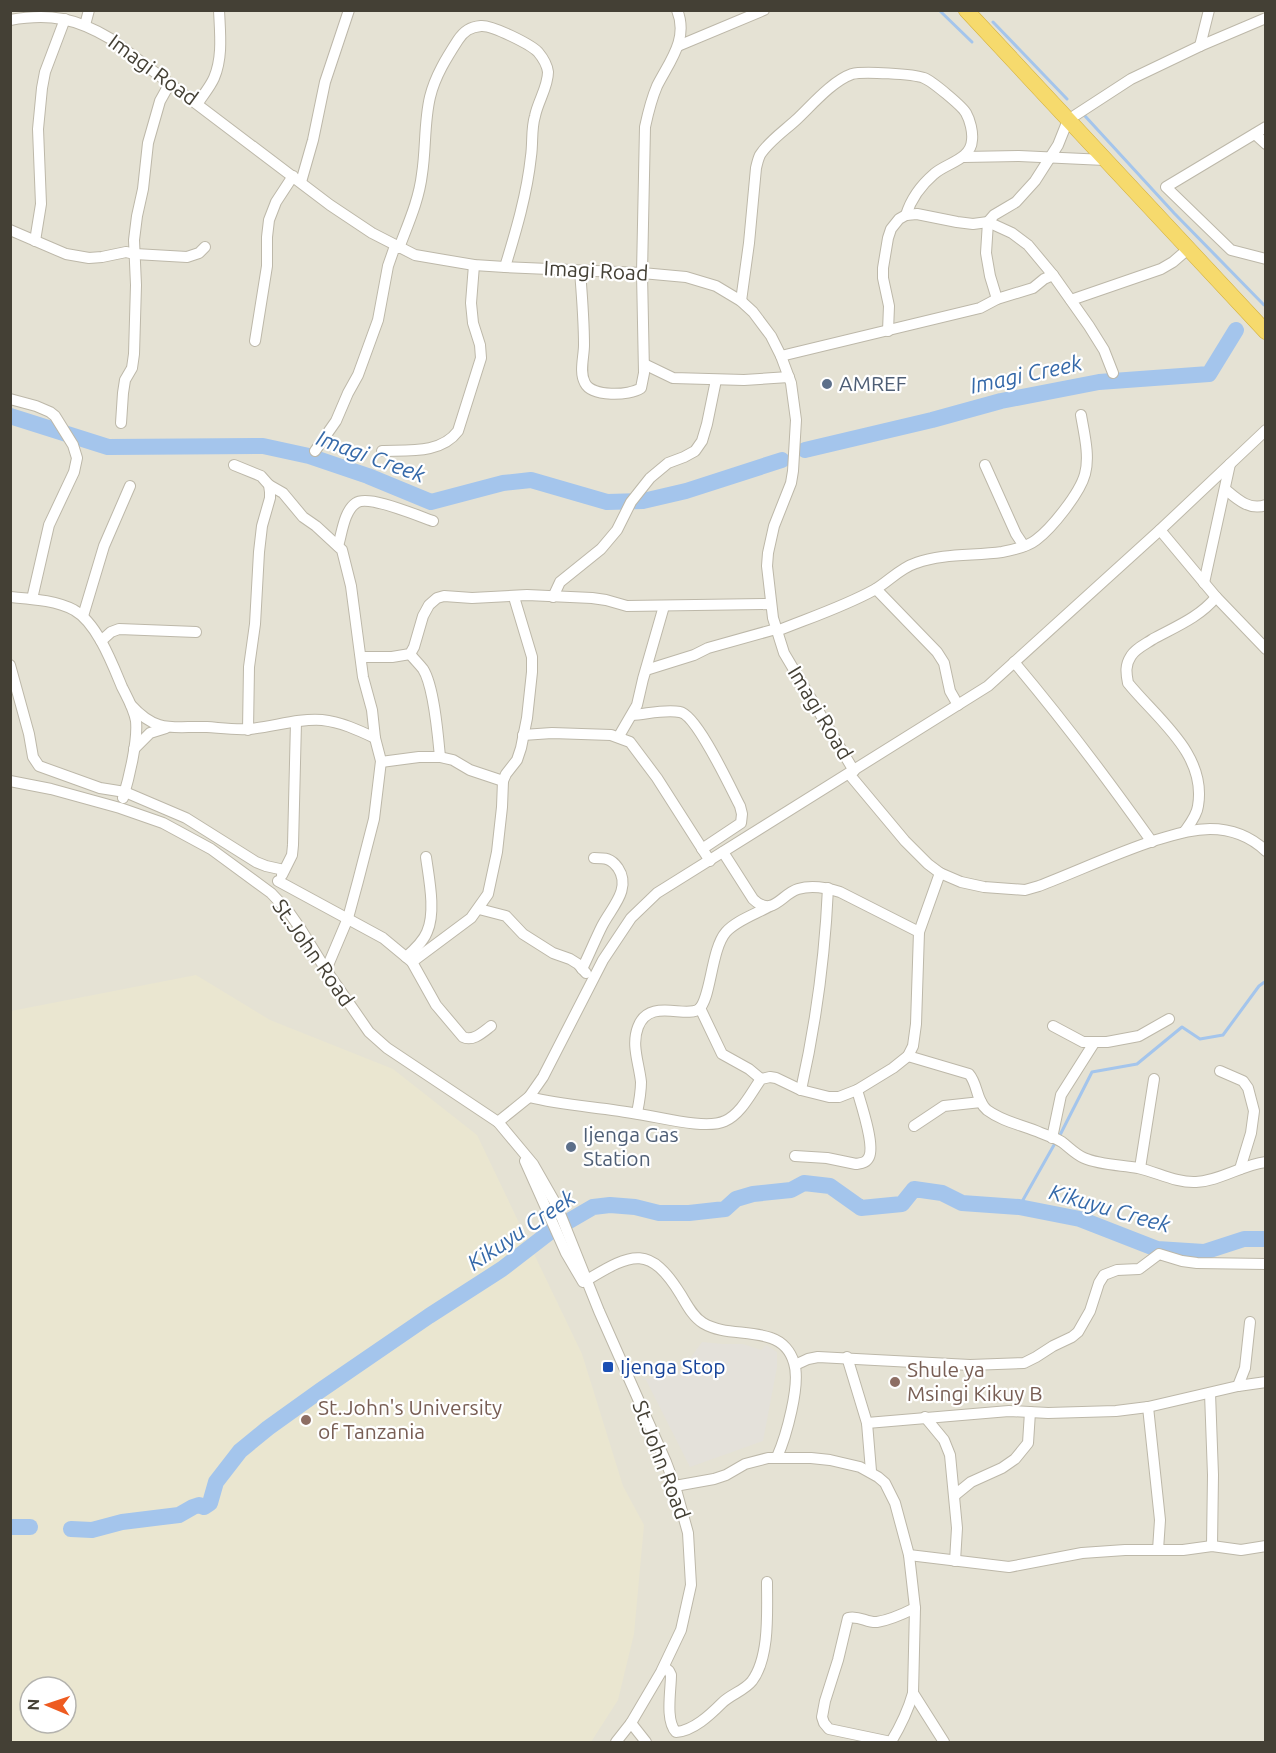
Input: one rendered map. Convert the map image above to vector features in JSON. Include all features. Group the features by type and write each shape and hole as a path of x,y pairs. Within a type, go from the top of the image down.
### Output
{"highway":[{"path":"966,10 1266,332"}],"street":[{"path":"85,25 88,10"},
{"path":"198,103 213,80 219,63 219,10"},
{"path":"255,341 267,266 269,220 276,202 297,179 313,140 325,82 349,10"},
{"path":"580,271 584,347 582,375 585,385 612,394 635,392 641,388 644,364 642,273 645,127 657,86 678,46 680,17 677,10"},
{"path":"678,46 764,10"},
{"path":"1200,46 1209,10"},
{"name":"Imagi Road","path":"10,20 33,16 65,19 85,25 111,39 372,233 415,255 474,265 679,276 716,286 741,301 763,324 781,356 789,377 794,401 795,454 791,483 774,526 768,553 771,604 776,630 784,653 852,772 905,841 940,873"},
{"path":"996,299 986,253 988,222 994,215 1026,194 1058,145 1068,120 1131,79 1266,18"},
{"path":"35,241 41,204 38,129 42,88 45,72 65,19"},
{"path":"315,451 336,421 358,375 378,320 388,266 417,201 428,109 434,84 459,39 468,29 483,25 503,32 536,50 546,62 548,73 535,115 524,197 505,267"},
{"path":"741,301 759,156 819,97 840,81 851,75 863,73 917,76 927,79 966,112 972,140 964,157"},
{"path":"121,423 125,380 132,368 134,354 134,240 137,216 143,189 148,143 159,101 170,83"},
{"path":"1266,127 1166,187 1231,250 1266,259"},
{"path":"1255,134 1266,144"},
{"path":"906,215 910,201 933,175 947,164 964,157 1105,160"},
{"path":"888,331 889,306 883,268 888,238 891,229 899,219 906,215 917,214 973,224 988,222 1012,233 1028,245 1053,275 1104,350 1113,373"},
{"path":"10,230 78,257 102,257 126,252 187,256 198,253 205,247"},
{"path":"1071,300 1161,269 1188,249"},
{"path":"382,451 433,448 455,435 460,426 482,358 473,323 471,303 474,265"},
{"path":"781,356 980,308 996,299 1033,288 1053,275"},
{"path":"644,364 673,378 744,380 789,377"},
{"path":"553,597 560,582 601,549 617,530 631,502 650,478 668,463 684,458 695,451 702,441 716,380"},
{"path":"10,399 36,406 55,416 74,445 77,458 74,472 49,525 32,599"},
{"path":"646,670 708,648 776,630 852,601 876,589 908,566 918,562 958,555 1000,552 1024,546 1036,540 1056,520 1083,480 1086,463 1082,415"},
{"path":"498,1122 529,1097 543,1077 603,960 631,918 657,893 988,686 1266,430"},
{"path":"1204,583 1230,464"},
{"path":"234,465 261,476 269,485 283,493 303,517 342,550 351,586 363,677 372,710 375,738 381,762 374,819 348,918 326,970"},
{"path":"985,465 1016,534 1024,546"},
{"path":"248,730 249,667 255,624 259,552 262,526 270,498 269,485"},
{"path":"83,616 104,546 130,486"},
{"path":"1225,489 1249,506 1266,505"},
{"path":"338,546 345,521 357,501 377,502 433,521"},
{"path":"1160,530 1216,597 1266,649"},
{"path":"876,589 937,652 944,663 950,691 958,705"},
{"path":"410,654 423,616 429,605 437,598 527,595 599,599 627,606 771,604"},
{"path":"10,597 65,606 83,616 101,641 136,720 134,749 120,808"},
{"path":"409,960 471,918 488,894 497,852 503,781 517,760 527,718 532,672 532,657 514,597"},
{"path":"1185,831 1196,814 1198,806 1196,772 1191,759 1170,729 1128,683 1127,665 1132,654 1142,645 1202,612 1216,597"},
{"path":"619,736 637,705 664,606"},
{"path":"101,641 111,632 119,629 196,632"},
{"path":"361,657 392,657 410,654"},
{"path":"410,654 423,669 429,683 440,757"},
{"path":"1014,662 1099,768 1152,842"},
{"path":"11,673 29,734 33,757 39,766 100,788 125,792 186,818 266,867 284,870"},
{"path":"130,704 149,721 166,728"},
{"path":"632,715 668,711 687,715 699,731 740,806 741,823 702,849"},
{"path":"134,749 150,733 166,728 206,727 248,730 320,720 340,724 375,738"},
{"path":"271,893 292,855 297,722"},
{"path":"523,735 552,733 611,735 619,736 630,742 642,756 710,861"},
{"path":"381,762 440,757 453,760 471,770 503,781"},
{"name":"St.John Road","path":"10,781 51,789 120,808 163,823 211,849 271,893 300,928 369,1032 387,1048 498,1122 520,1148"},
{"path":"529,1097 577,1107 716,1124 725,1122 740,1109 761,1079 776,1078 801,1090 834,1097 844,1095 857,1090 892,1068 908,1056 913,1046 916,1024 919,932 940,873 961,882 984,887 1024,890 1137,846 1185,831 1211,829 1233,832 1248,838 1266,850"},
{"path":"723,852 753,899 760,904 770,906"},
{"path":"409,960 431,923 426,857"},
{"path":"582,969 603,924 621,894 623,883 614,861 608,858 594,858"},
{"path":"278,881 383,938 409,960 436,1005 463,1037 473,1038 490,1026"},
{"path":"638,1113 641,1084 635,1038 639,1024 646,1016 657,1011 694,1011 700,1008 705,998 718,947 723,936 731,927 775,905 798,889 828,888 919,932"},
{"path":"801,1090 821,974 828,888"},
{"path":"479,909 506,916 523,934 553,953 570,959 592,980"},
{"path":"700,1008 722,1054 749,1069 761,1079"},
{"path":"1053,1026 1083,1042 1107,1042 1139,1036 1169,1018"},
{"path":"1052,1138 1061,1095 1094,1042"},
{"path":"908,1056 969,1074 973,1078 984,1107 997,1117 1062,1142 1074,1153 1088,1160 1140,1168 1170,1178 1195,1182 1215,1178 1250,1164 1266,1162"},
{"path":"1220,1071 1243,1081 1248,1088 1254,1111 1251,1133 1240,1169"},
{"path":"1140,1168 1154,1079"},
{"path":"795,1156 827,1158 856,1164 867,1161 870,1155 867,1125 857,1090"},
{"path":"914,1126 944,1106 981,1102"},
{"path":"520,1148 533,1164 557,1206 571,1251 599,1311"},
{"path":"520,1148 546,1211 588,1280 599,1311"},
{"path":"795,1365 818,1357 970,1365 1024,1363 1078,1332 1090,1311 1101,1278 1109,1272 1139,1269 1159,1254 1197,1263 1266,1264"},
{"path":"588,1280 617,1263 629,1260 649,1260 663,1270 691,1312 706,1325 770,1338 788,1349 795,1365 794,1393 784,1442 777,1457"},
{"name":"St.John Road","path":"599,1311 675,1486 688,1533 691,1585 681,1630 664,1667 631,1723 616,1743"},
{"path":"1238,1386 1245,1368 1250,1322"},
{"path":"847,1357 867,1423 871,1471"},
{"path":"867,1423 1010,1411 1080,1412 1148,1407 1238,1386 1266,1382"},
{"path":"1210,1393 1213,1475 1212,1546"},
{"path":"1148,1407 1160,1520 1158,1550"},
{"path":"955,1495 970,1482 1002,1468 1015,1459 1028,1443 1030,1412"},
{"path":"925,1417 944,1440 950,1455 957,1528 955,1561"},
{"path":"675,1486 714,1479 759,1459 777,1457 830,1460 860,1467 871,1471 890,1490 909,1555 915,1608 913,1693 900,1727 891,1742 829,1729 822,1717 848,1618 856,1617 877,1622 899,1616 915,1608"},
{"path":"909,1555 1009,1567 1082,1553 1183,1550 1212,1546 1241,1550 1266,1546"},
{"path":"664,1667 671,1675 669,1710 672,1729 676,1732 690,1728 709,1715 728,1697 747,1686 753,1680 761,1663 764,1647 767,1582"},
{"path":"913,1693 944,1743"},
{"path":"631,1723 646,1743"}],"shaded area":[{"path":"11,11 1265,11 1265,1742 11,1742"},
{"name":"St.John's University of Tanzania","path":"196,975 270,1020 393,1069 477,1135 582,1354 623,1486 644,1525 634,1634 618,1700 591,1742 11,1742 11,1011"},
{"path":"702,1342 743,1344 761,1350 766,1345 777,1352 777,1367 763,1441 690,1467 646,1380 640,1380 677,1373"}],"waterway":[{"path":"939,10 972,42"},
{"path":"993,22 1067,99"},
{"path":"1085,116 1174,213 1264,305 1266,304"},
{"name":"Imagi Creek","path":"805,450 1001,401 1099,382 1209,374 1236,330"},
{"name":"Imagi Creek","path":"10,416 108,447 263,446 309,456 368,476 431,502 503,483 531,480 607,502 643,501 686,491 782,460"},
{"path":"1060,1135 1092,1072 1137,1064 1182,1027 1200,1039 1223,1035 1259,986 1266,981"},
{"path":"1019,1207 1054,1145"},
{"name":"Kikuyu Creek","path":"71,1529 92,1530 122,1522 179,1515 199,1505 204,1507 210,1503 216,1482 240,1451 268,1428 429,1316 502,1269 550,1232 593,1207 610,1205 635,1207 659,1213 689,1213 725,1209 736,1199 753,1194 791,1190 804,1183 830,1186 861,1208 902,1204 914,1189 942,1193 962,1203 1019,1207 1080,1219 1157,1249 1204,1252 1244,1239 1266,1239"},
{"name":"Kikuyu Creek","path":"10,1527 30,1527"}],"place":[{"name":"AMREF","path":"827,384"},
{"name":"Ijenga Gas Station","path":"571,1147"},
{"name":"Ijenga Stop","path":"608,1367"},
{"name":"Shule ya Msingi Kikuy B","path":"895,1382"},
{"name":"St.John's University of Tanzania","path":"306,1420"}]}
